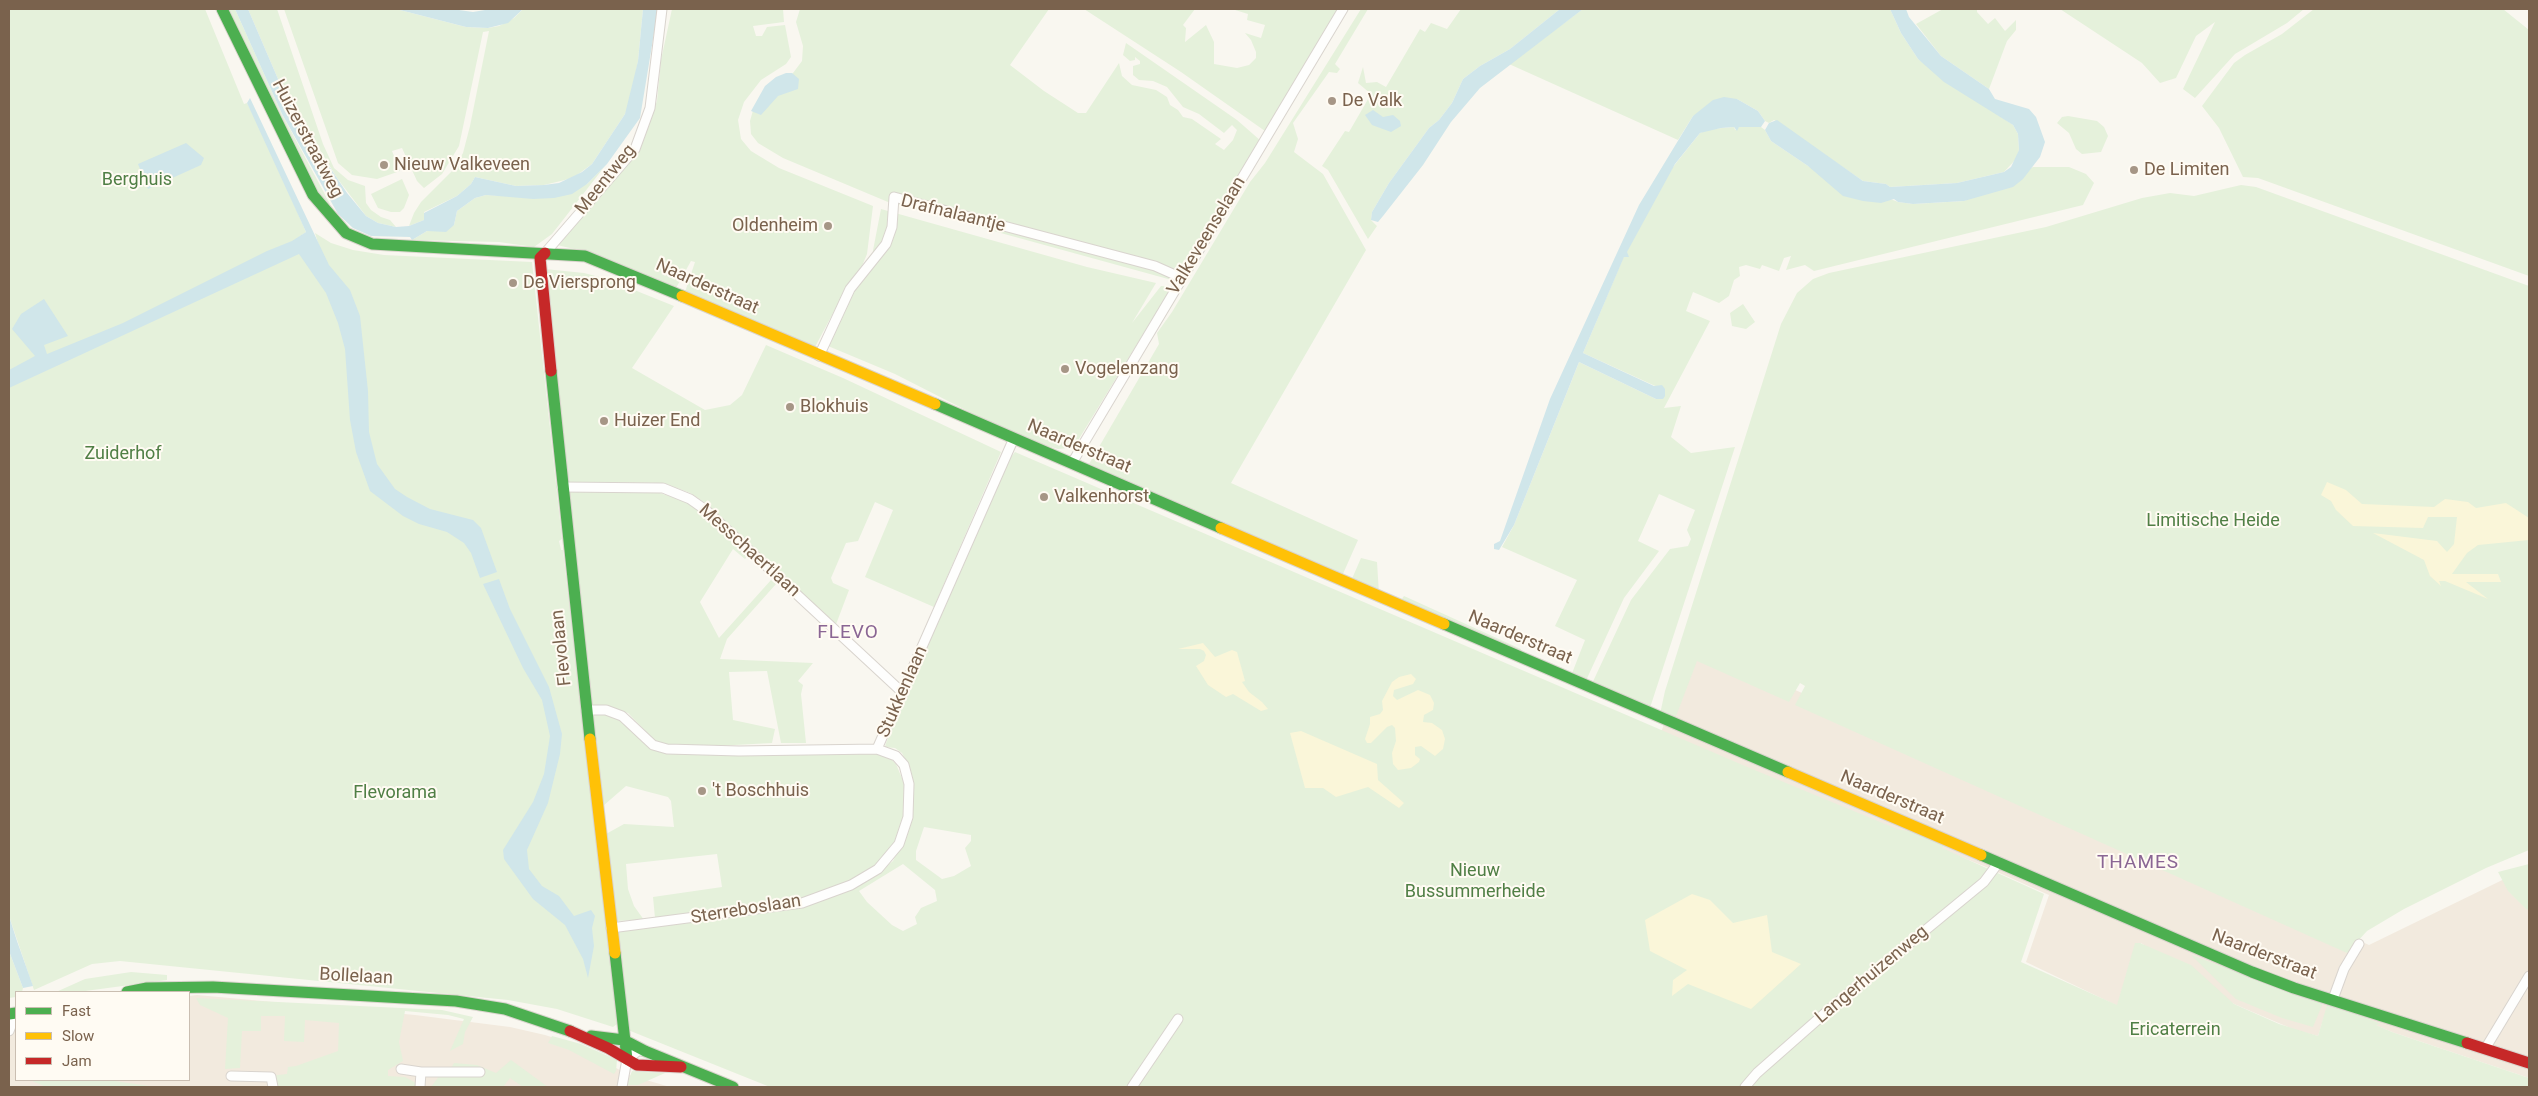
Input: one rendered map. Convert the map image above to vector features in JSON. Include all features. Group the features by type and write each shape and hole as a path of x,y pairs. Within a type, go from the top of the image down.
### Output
{"street":[{"name":"Huizerstraatweg","path":"222,9 246,63 313,195 346,233 372,244 545,253"},
{"name":"Meentweg","path":"545,253 635,149 650,108 662,9"},
{"name":"Valkeveenselaan","path":"1072,463 1343,9"},
{"name":"Drafnalaantje","path":"819,356 850,290 886,244 892,227 894,197 1155,266 1182,278"},
{"name":"Naarderstraat","path":"545,253 585,256 616,267 2252,972 2529,1063"},
{"name":"Flevolaan","path":"545,253 540,258 562,487 627,1059 622,1087"},
{"name":"Stukkenlaan","path":"586,710 606,710 622,716 653,745 667,749 739,751 877,749 1014,438"},
{"name":"Messchaertlaan","path":"562,487 664,488 690,499 707,511 903,693"},
{"name":"Sterreboslaan","path":"611,928 802,903 850,885 878,869 899,844 908,817 909,784 904,765 896,756 877,749"},
{"name":"Langerhuizenweg","path":"1745,1087 1832,1006 1984,882 1998,862"},
{"path":"2333,999 2344,969 2359,944"},
{"path":"2485,1049 2529,976"},
{"name":"Bollelaan","path":"132,991 147,988 213,987 442,1000 506,1009 579,1034 637,1065 681,1066"},
{"path":"9,1031 15,1016"},
{"path":"1132,1087 1178,1019"},
{"name":"Bollelaan","path":"579,1034 624,1040"},
{"path":"608,1048 624,1040 645,1051 733,1087"},
{"path":"627,1059 638,1051 645,1051"},
{"path":"401,1069 421,1072 480,1072"},
{"path":"420,1087 421,1072"},
{"path":"231,1076 271,1077 273,1087"}],"shaded area":[{"path":"235,9 248,9 281,86 321,154 347,193 366,216 378,223 396,227 409,226 424,220 424,213 457,196 471,184 475,177 516,186 544,185 559,183 582,172 592,164 625,114 638,61 643,9 658,9 640,118 607,164 587,184 572,194 554,198 533,199 486,195 475,198 457,211 454,225 446,232 427,231 412,240 410,237 371,236 353,228 338,214 282,114"},
{"path":"396,9 452,9 473,12 491,9 523,9 508,23 488,28 466,27"},
{"path":"1560,9 1583,9 1480,88 1451,122 1423,165 1383,216 1378,222 1371,220 1372,212 1389,183 1429,128 1439,120 1452,103 1463,79 1480,66 1510,49"},
{"path":"1890,9 1906,9 1909,17 1941,56 1989,89 1995,99 2029,109 2036,117 2045,142 2040,157 2023,179 2013,187 1964,201 1913,204 1898,202 1894,199 1881,203 1863,201 1843,196 1808,166 1771,141 1765,130 1769,123 1777,120 1863,181 1886,184 1890,187 1957,183 2004,172 2011,167 2019,150 2018,134 2013,125 1944,82 1918,59 1901,33"},
{"path":"792,73 799,79 798,89 778,96 761,115 751,111 765,86 776,77"},
{"path":"1724,97 1737,99 1758,111 1765,121 1761,127 1739,127 1737,131 1734,127 1721,128 1700,133 1675,164 1627,252 1629,257 1624,257 1583,353 1654,386 1662,385 1665,389 1665,396 1663,399 1656,399 1579,362 1514,525 1499,550 1494,549 1494,544 1500,541 1550,399 1639,205 1693,116 1713,100"},
{"path":"250,98 329,265 350,290 360,316 368,391 369,432 377,464 395,489 407,497 430,509 473,520 481,528 497,572 480,578 471,553 464,543 447,532 419,524 403,516 370,491 356,452 350,420 345,349 338,323 326,293 299,254 9,388 9,370 35,356 12,329 21,314 44,299 68,336 44,345 47,354 123,323 267,251 292,241 306,232 247,103"},
{"path":"1373,110 1383,117 1393,115 1400,121 1401,126 1391,132 1372,125 1365,115"},
{"path":"186,143 204,158 201,165 148,189 138,164"},
{"path":"499,579 510,609 549,687 562,734 560,754 548,803 527,850 529,869 542,886 559,896 574,916 591,910 595,916 592,928 594,946 588,978 583,959 565,925 533,899 504,859 503,850 533,802 544,774 550,736 542,700 523,668 483,584"},
{"path":"1694,645 2369,945 2529,867 2529,1078 2392,1032 2328,1005 2318,1036 2295,1030 2234,1004 2141,943 2122,1008 2026,962 2049,895 1986,867 1660,735"},
{"path":"9,916 33,986 23,988 9,951"},
{"path":"190,996 415,1015 510,1027 570,1043 629,1075 670,1087 9,1087 9,1024 15,1023 15,1081 190,1081"}],"green space":[{"path":"9,9 205,9 244,104 247,103 263,133 306,232 299,237 319,246 315,233 331,243 353,250 384,255 532,262 562,539 559,541 561,550 563,550 617,1024 613,1027 557,1009 508,1000 120,961 92,964 34,990 9,916"},
{"path":"228,9 235,9 282,114 330,204 326,205 309,180"},
{"path":"248,9 277,9 323,144 334,168 348,180 365,186 366,203 371,210 381,217 390,220 396,227 378,223 366,216 337,178 281,86"},
{"path":"284,9 396,9 466,27 488,28 499,26 514,18 523,9 643,9 638,61 630,103 625,114 592,164 573,178 544,185 516,186 475,177 471,184 457,196 424,212 424,220 409,226 421,202 453,170 463,153 489,31 483,32 459,146 442,174 424,188 417,181 402,148 392,151 400,171 377,179 352,175 338,163"},
{"path":"672,9 783,9 784,22 753,26 756,36 762,36 767,27 785,25 791,57 786,64 761,80 744,102 738,120 741,139 751,151 779,168 873,206 867,254 815,347 685,292 695,262 691,261 676,288 596,254 557,245 619,170 646,129 657,101 661,60"},
{"path":"800,9 1049,9 1010,65 1044,91 1078,113 1086,113 1119,63 1122,76 1132,85 1156,90 1167,97 1170,105 1178,110 1183,117 1192,119 1221,139 1215,144 1224,150 1233,140 1237,130 1232,125 1224,133 1199,114 1183,107 1167,87 1153,81 1139,80 1133,75 1133,66 1140,64 1140,61 1135,57 1135,60 1130,61 1123,55 1126,43 1237,120 1261,141 1179,282 888,202 783,158 758,143 751,134 750,121 754,107 779,80 793,73 802,61 803,46 796,22"},
{"path":"1084,9 1195,9 1183,25 1186,28 1185,42 1206,25 1214,42 1214,64 1237,68 1249,65 1256,58 1256,52 1251,40 1245,33 1261,38 1265,25 1247,20 1248,14 1232,9 1338,9 1265,131 1181,72"},
{"path":"1361,9 1368,9 1335,64 1340,69 1337,73 1329,72 1293,123 1298,139 1294,152 1323,174 1366,250 1231,483 1358,540 1342,576 1089,464 1159,344 1157,333 1172,312 1250,182 1265,163"},
{"path":"1461,9 1560,9 1510,49 1480,66 1463,79 1452,103 1439,120 1429,128 1389,183 1372,212 1371,220 1377,226 1368,239 1328,170 1322,166 1345,131 1349,132 1371,94 1358,83 1363,67 1366,83 1377,82 1386,87 1420,29 1425,32 1431,23 1447,29"},
{"path":"1583,9 1890,9 1901,33 1918,59 2013,125 2018,134 2019,150 2016,159 2004,172 1957,183 1890,187 1886,184 1863,181 1774,120 1769,123 1765,121 1758,111 1737,99 1693,116 1678,140 1509,64"},
{"path":"1943,9 1977,9 1977,12 1988,24 1995,18 2005,31 2016,20 2016,30 2007,41 1989,89 1941,56 1916,24"},
{"path":"2060,9 2304,9 2287,23 2235,54 2195,98 2183,89 2215,22 2196,36 2176,78 2160,83 2142,63"},
{"path":"2314,9 2503,9 2529,30 2529,276 2258,178 2243,177 2219,128 2202,106 2234,63 2282,34"},
{"path":"2068,116 2097,121 2104,127 2108,136 2101,152 2082,154 2076,149 2069,133 2057,123 2062,117"},
{"path":"1734,127 1735,130 1739,127 1761,127 1765,130 1771,141 1808,166 1898,202 1913,204 1964,201 2033,167 2069,167 2086,174 2094,183 2083,205 1814,271 1805,265 1786,270 1791,256 1784,258 1779,271 1762,265 1760,269 1746,265 1739,267 1740,276 1734,280 1729,296 1719,303 1693,292 1686,311 1710,321 1664,408 1681,406 1671,437 1691,453 1735,447 1647,717 1589,690 1631,600 1670,549 1688,546 1691,539 1687,530 1695,510 1659,494 1638,541 1659,551 1624,598 1583,687 1569,681 1585,640 1555,626 1577,580 1502,547 1514,525 1579,362 1656,399 1664,390 1583,353 1624,256 1669,172 1700,133 1710,129"},
{"path":"605,166 552,234 534,247 499,242 412,240 427,231 454,225 457,211 475,198 486,195 506,196 587,184"},
{"path":"402,179 409,195 404,208 400,212 391,212 378,208 371,194"},
{"name":"Limitische Heide","path":"2241,185 2256,187 2529,286 2529,850 2486,868 2404,909 2367,931 2347,953 1795,705 1805,686 1800,683 1789,702 1697,661 1675,719 1660,714 1665,691 1781,324 1797,293 1813,279 1829,273 2046,227 2142,198 2170,193 2194,196"},
{"path":"881,209 1087,267 1156,283 1132,323 1161,286 1172,287 1077,442 1068,448 1058,449 1041,444 1001,428 895,374 828,346 852,293 870,266"},
{"path":"545,269 584,273 607,279 674,306 632,368 705,410 730,405 742,395 766,345 843,378 1001,452 934,607 865,577 893,510 875,502 858,541 846,543 831,578 833,583 849,590 835,627 707,504 690,493 664,483 568,482"},
{"path":"1743,304 1755,322 1746,329 1732,326 1730,313"},
{"name":"Nieuw Bussummerheide","path":"1015,452 1745,766 1897,829 1913,832 1944,845 1942,848 2044,894 2021,962 2117,1005 2135,943 2140,943 2191,965 2234,1004 2279,1024 2318,1036 2327,1005 2331,1006 2332,1004 2381,1024 2376,1025 2392,1032 2529,1078 2529,1087 770,1087 628,1030 616,932 782,911 821,901 847,890 869,880 893,861 910,825 914,795 909,767 902,753 895,748 885,747 886,743 1011,457","holes":["924,827 971,835 971,841 965,848 971,866 954,876 942,879 916,860 916,851","903,864 935,890 937,901 921,908 915,917 917,924 903,931 892,925 867,902 859,891"]},
{"path":"612,490 656,492 683,500 699,510 747,557 745,559 733,549 700,602 719,638 771,580 776,584 727,639 720,659 813,663 798,681 803,685 801,694 806,743 781,743 767,671 729,672 733,720 775,729 772,743 716,746 665,744 654,740 628,713 591,705 569,492"},
{"path":"1361,558 1377,562 1379,594 1351,581"},
{"path":"1404,596 1521,649 1521,658 1399,603"},
{"path":"593,715 606,715 624,720 650,747 771,754 879,754 890,758 896,764 904,783 903,820 897,838 879,864 862,875 818,894 791,901 655,918 653,897 722,887 717,854 626,864 628,889 634,906 644,920 615,921 606,834 624,824 674,827 671,801 668,797 626,786 603,806"},
{"path":"2529,864 2529,907 2527,910 2508,891 2498,872"},
{"path":"9,951 23,988 22,991 15,991 15,997 9,998"},
{"path":"2191,955 2323,1003 2313,1027 2282,1018 2236,999"},
{"path":"131,972 167,975 167,980 85,991 58,991 85,979"},
{"path":"196,998 442,1010 473,1017 465,1032 463,1044 450,1051 464,1019 448,1015 405,1011 399,1042 403,1061 388,1070 388,1076 405,1077 416,1083 415,1087 270,1087 270,1076 287,1074 288,1067 338,1051 339,1023 305,1020 304,1042 284,1041 285,1016 261,1016 261,1031 242,1031 240,1068 225,1069 228,1018 200,1005"},
{"path":"552,1036 581,1044 617,1060 616,1071 614,1074 569,1050 548,1043"},
{"path":"511,1060 548,1087 523,1087 510,1078 503,1087 431,1087 440,1075 450,1070 454,1063 477,1065 496,1073"},
{"path":"632,1071 665,1073 638,1085 627,1085"},
{"path":"32,1081 115,1081 156,1087 46,1087"}],"sand":[{"path":"2327,482 2346,490 2362,504 2434,507 2445,499 2468,502 2476,508 2506,503 2529,518 2529,540 2478,545 2467,553 2452,574 2498,574 2501,582 2466,582 2488,599 2445,581 2439,581 2441,586 2430,576 2424,560 2373,533 2437,541 2447,552 2454,544 2457,517 2428,517 2423,528 2353,526 2336,510 2331,501 2321,495"},
{"path":"1203,643 1215,657 1232,650 1237,652 1245,681 1242,682 1249,692 1268,709 1261,711 1233,694 1226,697 1208,685 1196,666 1204,661 1206,655 1204,651 1200,649 1178,649"},
{"path":"1411,674 1416,679 1413,684 1394,690 1393,696 1397,700 1418,690 1430,695 1434,703 1433,710 1424,715 1423,722 1432,723 1442,730 1445,739 1443,749 1435,756 1421,746 1415,747 1415,755 1420,759 1419,762 1411,768 1398,770 1393,764 1392,753 1396,741 1395,728 1392,725 1387,727 1371,743 1367,743 1365,739 1370,724 1370,717 1380,714 1383,710 1382,701 1392,682 1399,677"},
{"path":"1301,731 1377,764 1378,780 1404,803 1399,808 1368,787 1336,797 1323,788 1305,788 1290,733"},
{"path":"1692,894 1710,900 1733,923 1767,915 1772,952 1801,964 1751,1009 1688,984 1672,996 1673,980 1687,970 1650,951 1645,920"}],"traffic: fast":[{"path":"222,9 313,195 346,233 372,244 585,256 682,296"},
{"path":"551,371 590,739"},
{"path":"935,404 1221,528"},
{"path":"1444,624 1788,772"},
{"path":"1981,855 2252,972 2294,988 2467,1043"},
{"path":"615,953 627,1059"},
{"path":"132,991 147,988 213,987 456,1001 505,1009 570,1031"},
{"path":"9,1014 15,1013"},
{"path":"591,1036 624,1040 645,1051 733,1087"}],"traffic: slow":[{"path":"682,296 935,404"},
{"path":"1221,528 1444,624"},
{"path":"590,739 615,953"},
{"path":"1788,772 1981,855"}],"traffic: jam":[{"path":"545,253 540,258 551,371"},
{"path":"570,1031 608,1048 637,1065 681,1067"},
{"path":"2467,1043 2529,1063"}],"place":[{"name":"De Valk","path":"1332,101"},
{"name":"Nieuw Valkeveen","path":"384,165"},
{"name":"De Limiten","path":"2134,170"},
{"name":"Oldenheim","path":"828,226"},
{"name":"De Viersprong","path":"513,283"},
{"name":"Vogelenzang","path":"1065,369"},
{"name":"Blokhuis","path":"790,407"},
{"name":"Huizer End","path":"604,421"},
{"name":"Valkenhorst","path":"1044,497"},
{"name":"'t Boschhuis","path":"702,791"}],"district":[{"name":"FLEVO","path":"848,633"},
{"name":"THAMES","path":"2138,863"}],"park label":[{"name":"Berghuis","path":"137,180"},
{"name":"Zuiderhof","path":"123,454"},
{"name":"Flevorama","path":"395,793"},
{"name":"Ericaterrein","path":"2175,1030"}]}
